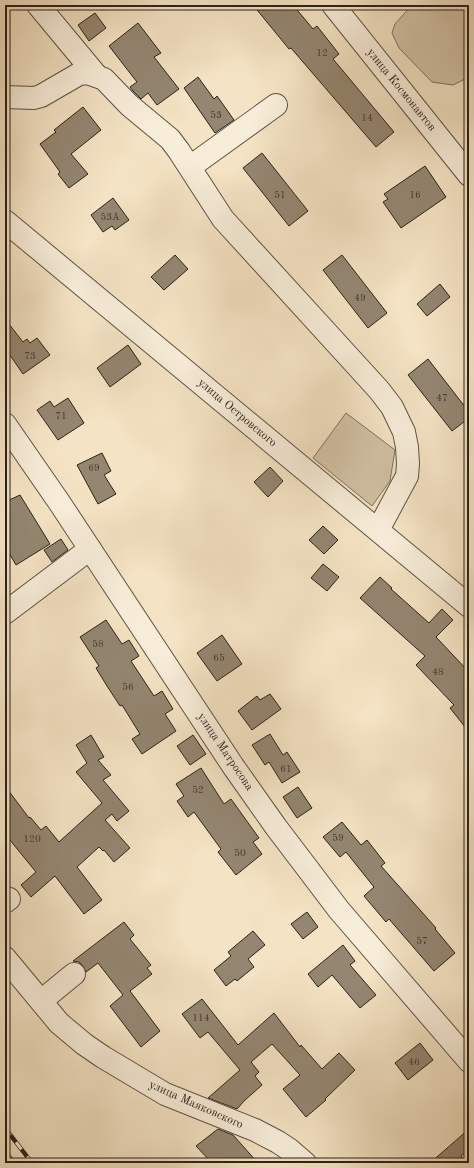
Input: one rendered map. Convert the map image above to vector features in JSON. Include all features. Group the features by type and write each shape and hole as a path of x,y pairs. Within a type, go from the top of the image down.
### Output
{"street":[{"path":"38,5 96,75"},
{"name":"улица Космонавтов","path":"333,5 469,175"},
{"path":"5,97 34,98 41,96 79,74 87,73 96,75 104,79 129,105 170,139 190,167 223,219 379,390 392,407 404,432 407,446 407,476 378,530"},
{"path":"190,167 276,105"},
{"name":"улица Островского","path":"5,221 469,606"},
{"name":"улица Матросова","path":"5,424 60,502 90,550 229,760 289,845 344,916 469,1061"},
{"path":"5,613 90,550"},
{"name":"улица Маяковского","path":"5,958 59,1023 84,1044 126,1072 164,1094 266,1136 290,1150 305,1163"},
{"path":"41,1001 74,974"}],"shaded area":[{"path":"412,5 469,5 469,77 453,85 432,82 399,48 392,33 395,24"},
{"path":"346,413 395,450 390,481 372,506 313,458"}],"building":[{"path":"253,5 293,5 313,29 317,26 339,54 333,59 394,132 376,147 291,48 289,49"},
{"path":"95,13 106,28 89,41 78,25"},
{"path":"138,23 161,53 154,57 179,89 157,105 148,93 141,99 133,91 130,87 137,82 109,46"},
{"path":"198,77 214,99 217,96 234,120 215,133 184,88"},
{"path":"83,107 101,130 71,154 88,174 69,188 58,174 60,172 40,144 56,132 54,130"},
{"path":"262,153 308,211 289,226 243,168"},
{"path":"425,166 446,197 401,228 383,202 388,199 384,194"},
{"path":"113,198 129,220 115,230 112,226 103,232 91,215"},
{"path":"175,255 188,269 164,290 151,277"},
{"path":"342,255 387,313 368,328 323,270"},
{"path":"440,284 450,297 427,316 417,304"},
{"path":"5,319 23,342 27,339 30,343 37,338 50,355 23,374 5,348"},
{"path":"128,345 141,364 110,387 97,368"},
{"path":"428,359 469,412 469,418 452,431 408,375"},
{"path":"68,398 84,423 58,440 37,410 50,401 54,407"},
{"path":"102,453 111,471 104,475 116,494 98,504 77,465"},
{"path":"270,467 283,481 268,497 254,482"},
{"path":"20,495 50,544 16,565 5,546 5,502"},
{"path":"323,526 338,540 324,554 309,540"},
{"path":"61,539 68,550 52,562 44,550"},
{"path":"323,564 339,577 327,591 311,578"},
{"path":"380,577 392,588 391,589 429,623 442,609 453,620 436,637 469,672 469,732 450,708 454,705 416,665 425,656 360,598"},
{"path":"106,620 122,644 129,640 139,656 131,661 154,696 162,691 173,709 165,714 176,731 142,754 132,739 140,734 122,705 120,706 107,686 96,668 99,666 80,637"},
{"path":"222,635 242,664 217,681 197,653"},
{"path":"270,694 281,709 252,730 238,711 257,696 260,700"},
{"path":"270,734 283,755 287,752 300,772 282,783 269,762 265,765 252,745"},
{"path":"91,735 104,757 98,760 111,775 103,780 129,811 117,821 112,814 105,820 130,848 114,862 104,850 103,851 99,847 77,867 102,900 84,914 55,876 31,897 21,885 36,872 5,834 5,786 29,818 30,817 41,830 46,826 59,842 102,803 76,772 87,763 76,745"},
{"path":"193,735 206,754 190,765 177,746"},
{"path":"201,768 224,804 231,799 259,838 253,842 262,854 236,875 218,852 221,849 194,812 188,817 177,801 184,796 176,784"},
{"path":"298,787 312,808 297,818 283,797"},
{"path":"342,822 361,845 367,840 385,863 381,866 436,928 435,929 455,953 434,971 389,919 386,922 364,896 374,887 346,852 340,857 323,837"},
{"path":"307,912 318,927 303,939 291,924"},
{"path":"124,922 134,935 130,939 151,965 147,968 152,974 130,991 160,1031 141,1047 110,1006 123,995 98,963 86,972 79,962 73,961"},
{"path":"253,931 265,945 248,959 254,967 237,981 235,979 226,986 214,970 231,956 228,952"},
{"path":"343,945 355,961 350,965 376,995 360,1008 332,975 318,987 308,974"},
{"path":"202,999 238,1045 274,1013 300,1047 301,1045 322,1069 339,1053 355,1070 325,1099 326,1100 306,1117 283,1089 300,1075 272,1044 251,1062 259,1072 255,1076 262,1085 237,1109 208,1098 240,1070 208,1032 200,1038 182,1014"},
{"path":"420,1043 433,1060 408,1080 395,1063"},
{"path":"218,1129 233,1135 258,1163 212,1163 196,1146"},
{"path":"469,1129 469,1150 461,1156 466,1163 430,1163"}],"railway":[{"path":"5,1128 32,1163"},
{"path":"5,1151 14,1163"}]}
